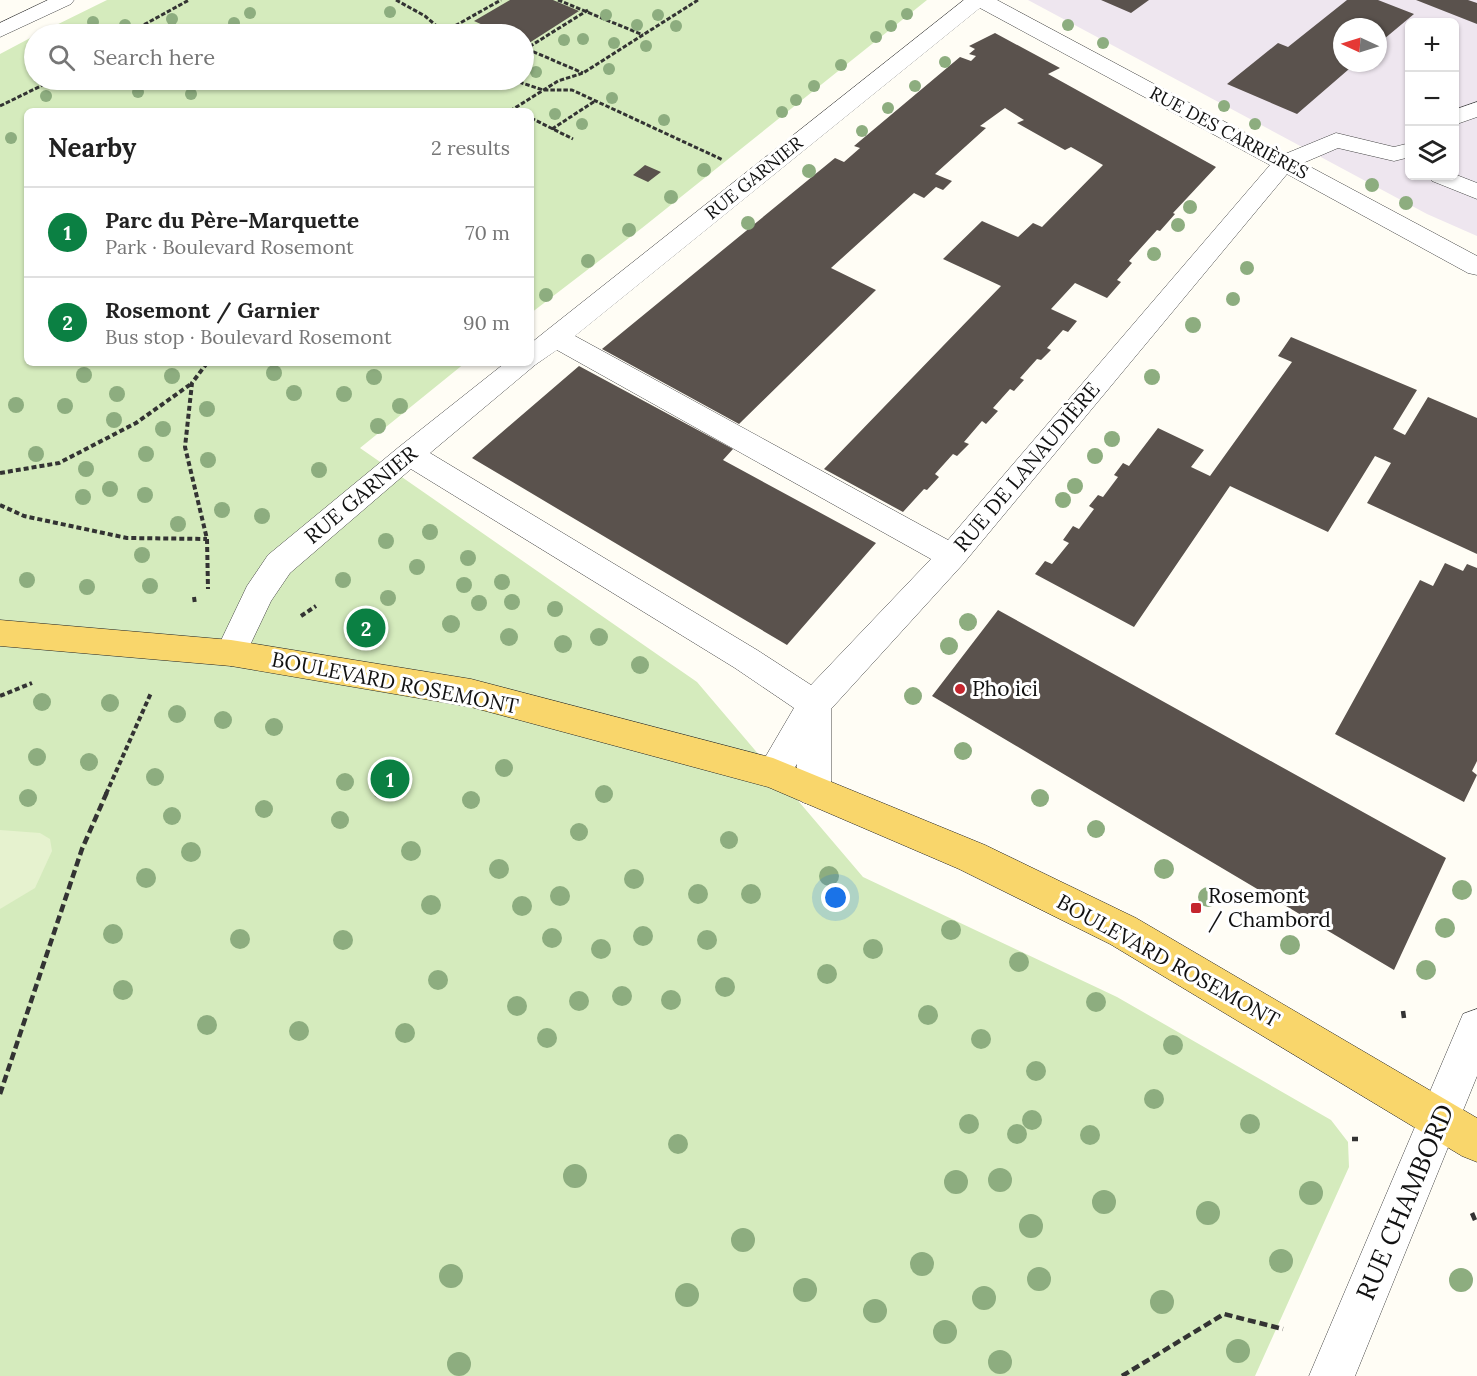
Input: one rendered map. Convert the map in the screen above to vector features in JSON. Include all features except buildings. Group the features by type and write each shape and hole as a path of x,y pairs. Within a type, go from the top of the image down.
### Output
{"main road":[{"name":"BOULEVARD ROSEMONT","path":"0,633 231,653 471,693 773,773 972,857 1123,931 1477,1141"}],"street":[{"path":"0,31 64,0"},
{"name":"RUE DES CARRIÈRES","path":"979,0 1477,267"},
{"name":"RUE GARNIER","path":"534,354 979,0"},
{"path":"1459,116 1477,109"},
{"path":"1284,163 1336,140 1404,155"},
{"name":"RUE DE LANAUDIÈRE","path":"773,773 814,704 952,556 1284,163"},
{"path":"1449,180 1477,192"},
{"path":"555,337 952,556"},
{"name":"RUE GARNIER","path":"231,653 258,595 279,564 409,454 519,366"},
{"path":"409,454 746,659 814,704 814,790"},
{"name":"RUE CHAMBORD","path":"1332,1376 1477,1028"}],"path":[{"path":"145,24 189,0"},
{"path":"396,0 434,24"},
{"path":"460,24 501,0"},
{"path":"558,0 644,35"},
{"path":"516,108 558,81 583,73 698,0"},
{"path":"534,44 587,10"},
{"path":"534,54 583,73"},
{"path":"534,87 543,90 572,90 730,164"},
{"path":"0,106 33,90"},
{"path":"552,129 595,101"},
{"path":"534,120 573,139"},
{"path":"0,473 59,463 136,423 192,383 205,366"},
{"path":"192,383 185,447 207,539 208,589"},
{"path":"0,505 24,516 127,538 207,539"},
{"path":"194,597 195,604"},
{"path":"301,616 316,606"},
{"path":"0,696 32,683"},
{"path":"0,1094 82,849 151,693"},
{"path":"1403,1011 1404,1018"},
{"path":"1472,1213 1475,1220"},
{"path":"1122,1376 1224,1314 1283,1329"}],"shaded area":[{"path":"1028,0 1477,0 1477,236 1427,214"}],"green space":[{"path":"107,0 927,0 642,228 534,311 534,108 24,108 24,366 461,366 360,448 697,682 863,877 1117,997 1331,1120 1348,1142 1349,1167 1255,1376 0,1376 0,54 24,41 24,90 534,90 534,24 58,24"},
{"path":"0,830 40,833 50,839 52,851 35,888 0,909"}],"place":[{"name":"Rosemont / Garnier","path":"366,628"},
{"name":"Pho ici","path":"960,689"},
{"name":"Parc du Père-Marquette","path":"390,779"},
{"name":"Rosemont / Chambord","path":"1196,908"}]}
